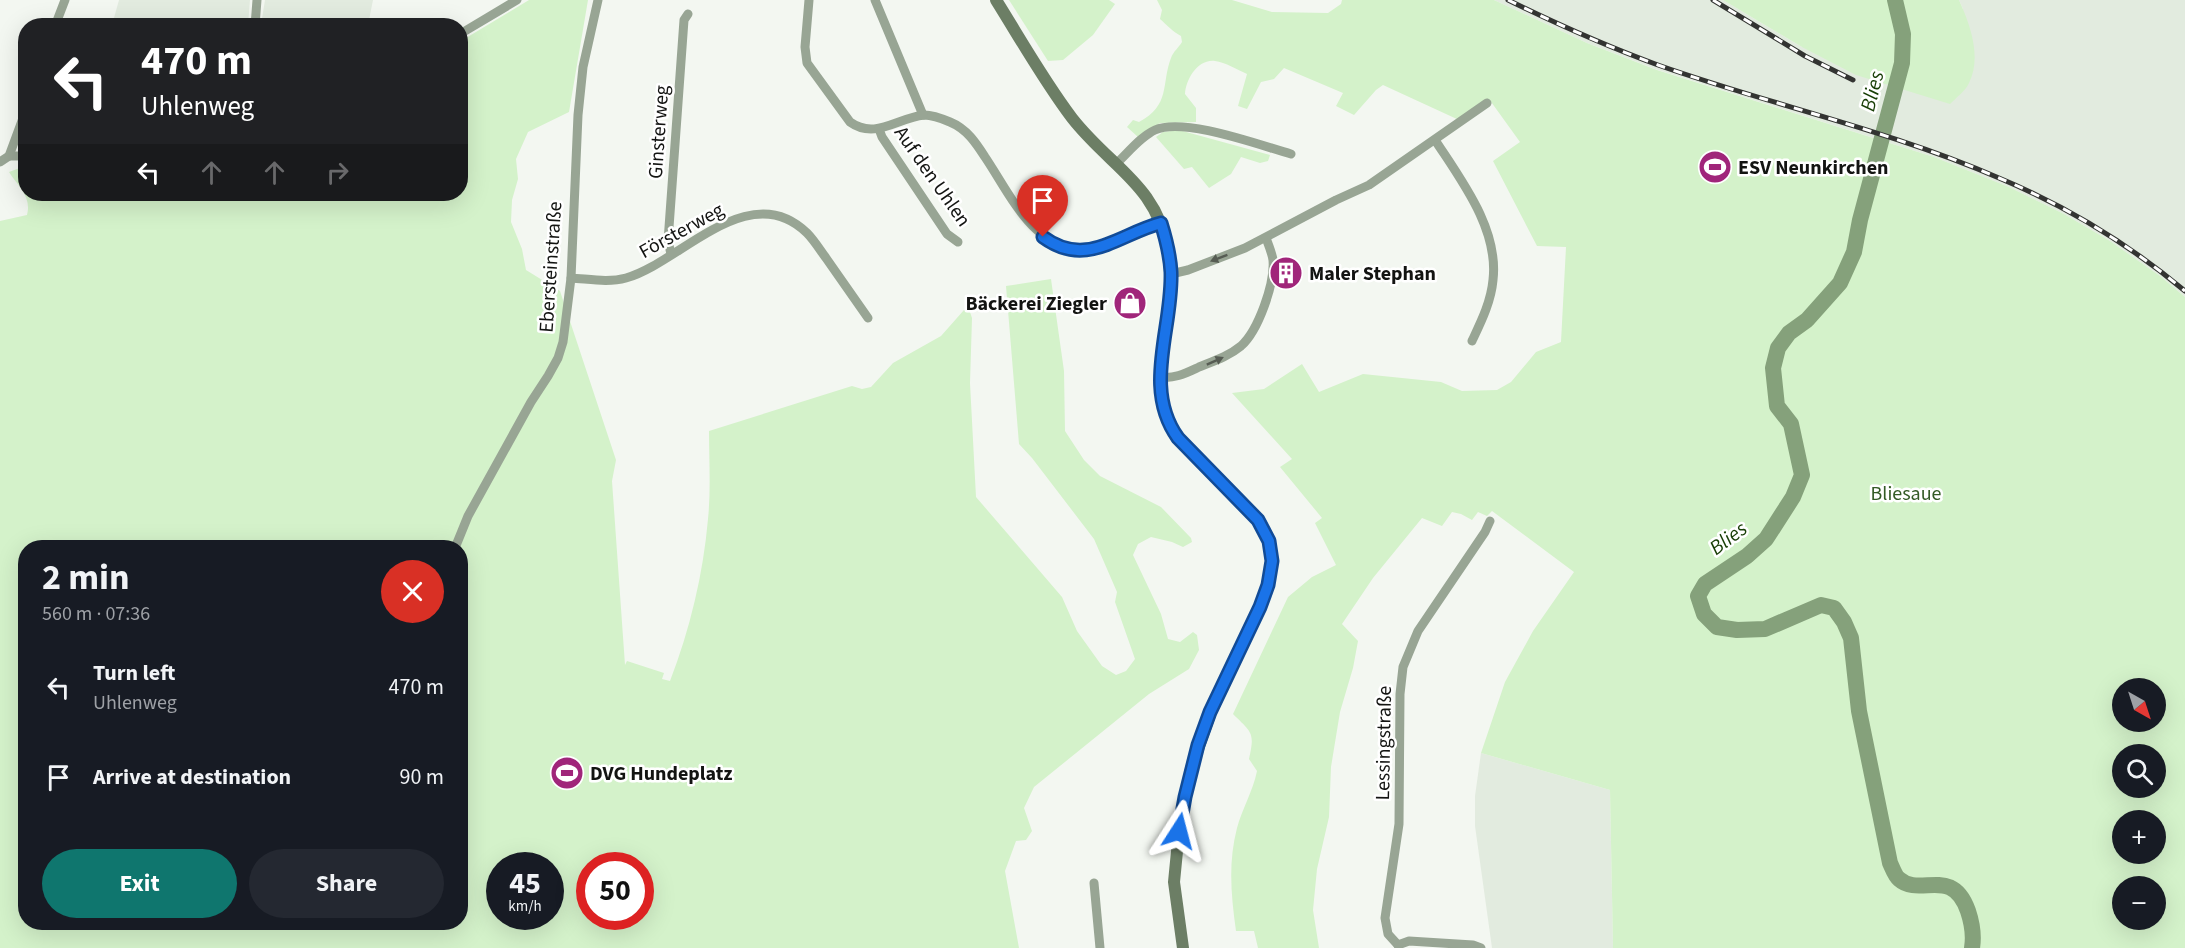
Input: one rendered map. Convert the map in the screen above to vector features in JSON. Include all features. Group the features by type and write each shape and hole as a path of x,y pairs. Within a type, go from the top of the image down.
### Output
{"main road":[{"path":"996,0 1065,109 1086,135 1149,199 1161,223 1169,254 1171,274 1160,377 1162,405 1171,429 1258,520 1269,541 1272,561 1268,585 1210,712 1187,787 1179,831 1174,882 1183,948"}],"street":[{"path":"59,18 65,0"},
{"path":"256,18 258,0"},
{"path":"468,29 518,0"},
{"name":"Ebersteinstraße","path":"458,540 468,516 558,358 567,324 578,115 583,67 598,0"},
{"name":"Auf den Uhlen","path":"809,0 805,55 811,71 857,128 879,129 923,115 948,121 966,131 1035,229 1049,242 1066,249 1096,249 1161,223"},
{"path":"875,0 923,115"},
{"name":"Ginsterweg","path":"671,254 668,241 684,20 688,14"},
{"path":"1171,274 1188,270 1266,238 1369,185 1487,103"},
{"path":"1116,164 1152,131 1168,126 1200,129 1291,154"},
{"name":"Auf den Uhlen","path":"879,129 882,137 947,234 958,242"},
{"path":"9,156 18,132"},
{"path":"1435,140 1482,219 1491,249 1494,278 1491,293 1472,341"},
{"path":"0,162 9,156 18,156"},
{"name":"Försterweg","path":"571,278 599,280 625,278 640,273 723,224 738,218 763,214 783,218 808,234 868,318"},
{"path":"1160,377 1180,376 1227,355 1250,336 1272,276 1273,259 1266,238"},
{"name":"Lessingstraße","path":"1397,947 1388,934 1385,918 1400,824 1400,694 1403,667 1418,631 1485,532 1490,521"},
{"path":"1094,883 1100,948"},
{"path":"1397,947 1409,941 1473,945 1481,948"}],"shaded area":[{"path":"119,0 250,0 249,18 114,18"},
{"path":"265,0 373,0 369,18 262,18"},
{"path":"1494,0 1723,0 1802,47 1963,9 1959,0 2185,0 2185,297 2160,276 2110,241 2064,214 2009,187 1934,157 1658,70 1587,43"},
{"path":"1481,753 1610,790 1613,948 1492,948 1475,826 1475,796"}],"green space":[{"path":"529,0 588,0 569,112 528,132 516,159 518,179 512,200 511,222 522,249 526,270 560,291 616,460 612,481 625,665 627,661 664,673 662,679 670,681 695,602 703,561 708,519 709,431 852,386 862,389 871,387 893,363 941,336 964,310 970,312 972,318 970,383 976,497 1062,597 1077,631 1102,666 1116,675 1126,671 1135,659 1115,602 1117,592 1094,539 1019,444 1006,286 1051,279 1064,371 1065,431 1084,460 1100,476 1161,507 1191,538 1192,542 1183,547 1151,537 1138,544 1133,555 1161,614 1168,639 1180,642 1193,632 1197,635 1199,650 1189,669 1149,694 1034,787 1024,808 1032,831 1026,840 1016,841 1005,871 1019,948 0,948 0,221 27,215 27,201 468,201 468,37"},
{"path":"1009,0 1109,0 1115,4 1093,35 1063,60 1048,61"},
{"name":"Bliesaue","path":"1157,0 1232,0 1272,12 1328,13 1341,4 1342,0 1494,0 1587,43 1657,70 1934,157 2009,187 2064,214 2110,241 2160,276 2185,297 2185,948 1613,948 1610,790 1481,753 1505,682 1533,631 1574,572 1492,511 1487,516 1478,512 1472,520 1452,512 1442,526 1422,518 1373,578 1342,624 1358,641 1340,712 1331,767 1329,817 1317,869 1313,910 1319,948 1258,948 1254,931 1236,931 1232,892 1232,854 1237,828 1257,771 1249,759 1252,738 1248,729 1233,714 1288,597 1312,577 1336,565 1315,523 1322,518 1280,467 1292,459 1232,393 1264,389 1302,364 1319,392 1363,374 1441,382 1462,391 1497,390 1511,382 1536,352 1561,342 1566,247 1537,246 1493,161 1520,142 1489,99 1459,120 1383,85 1354,115 1336,106 1343,93 1284,68 1274,79 1261,82 1247,109 1238,106 1247,74 1223,63 1209,61 1198,67 1190,77 1186,88 1185,94 1196,108 1196,122 1160,123 1138,137 1127,127 1133,120 1139,122 1149,115 1161,101 1171,58 1182,42 1181,36 1160,19 1162,10"},
{"path":"1723,0 1959,0 1973,41 1973,73 1966,88 1950,104 1856,75 1802,47"},
{"path":"1179,130 1270,155 1268,161 1260,163 1241,157 1231,174 1209,188 1192,167 1184,169 1156,137 1163,132"},
{"path":"18,169 18,185 9,172"}],"waterway":[{"name":"Blies","path":"1895,0 1903,34 1902,63 1860,220 1854,252 1840,283 1807,320 1789,333 1778,348 1773,368 1777,406 1791,424 1802,475 1793,497 1766,539 1747,556 1705,584 1698,596 1704,614 1717,627 1737,630 1765,629 1821,605 1834,608 1851,638 1859,711 1890,863 1898,878 1907,884 1945,886 1953,889 1961,897 1971,920 1972,948"}],"railway":[{"path":"1508,0 1658,65 1873,132 1999,178 2049,201 2120,242 2185,291"},
{"path":"1713,0 1805,56 1853,80"}],"place":[{"name":"ESV Neunkirchen","path":"1715,167"},
{"name":"Maler Stephan","path":"1286,273"},
{"name":"Bäckerei Ziegler","path":"1130,303"},
{"name":"DVG Hundeplatz","path":"567,773"}],"route":[{"path":"1043,237 1066,249 1096,249 1161,223 1166,238 1171,274 1160,377 1162,405 1171,429 1178,438 1258,520 1269,541 1272,561 1268,585 1260,607 1210,712 1198,745 1179,831"}]}
